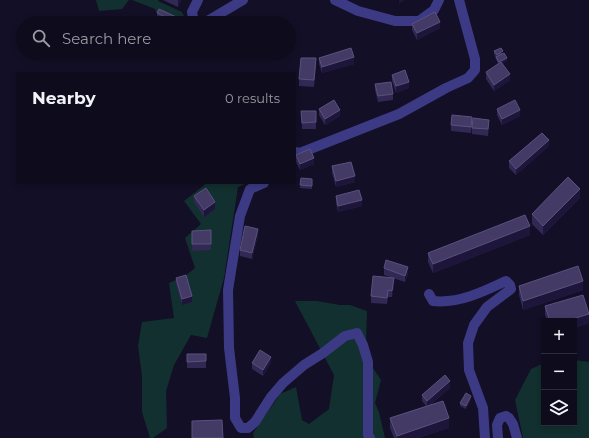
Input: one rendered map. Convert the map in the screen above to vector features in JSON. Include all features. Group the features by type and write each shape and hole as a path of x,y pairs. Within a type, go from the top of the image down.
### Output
{"street":[{"path":"193,16 192,12 198,0"},
{"path":"216,16 243,0"},
{"path":"335,0 358,11 395,22 418,21 434,10 439,0"},
{"path":"296,152 300,152 399,114 446,88 468,78 475,70 475,59 459,0"},
{"path":"261,184 250,188 240,216 228,290 229,348 235,398 235,418 241,428 248,428 255,422 271,397 283,382 345,336 357,333 363,345 368,362 368,435 370,438"},
{"path":"429,294 433,301 453,301 485,291 506,281 510,285 511,289 487,307 474,325 468,343 469,370 483,408 485,438"},
{"path":"498,438 497,425 500,418 506,416 510,418 517,438"}],"green space":[{"path":"96,0 129,0 122,9 99,11"},
{"path":"132,0 158,0 182,12 184,16 165,16 156,12 155,9"},
{"path":"206,184 245,184 238,187 224,278 207,338 191,335 174,365 166,391 167,428 153,438 150,438 142,412 142,376 138,346 142,322 174,318 169,283 185,276 195,268 185,238 201,224 184,201"},
{"path":"295,301 317,301 340,305 350,305 367,311 366,342 371,365 381,380 375,403 379,412 385,438 254,438 253,433 280,394 296,387 302,420 309,424 329,409 334,375"},
{"path":"577,360 589,362 589,438 523,438 515,400 531,369 541,364 541,426 577,426"}],"building":[{"path":"159,9 174,16 163,16 157,13"},
{"path":"435,12 440,22 417,33 412,24"},
{"path":"351,48 354,57 322,67 319,58"},
{"path":"501,48 503,51 497,55 494,51"},
{"path":"504,53 507,58 499,62 496,57"},
{"path":"301,58 316,58 314,80 299,79"},
{"path":"501,62 510,74 494,85 486,72"},
{"path":"405,70 409,82 396,86 392,75"},
{"path":"391,82 393,94 378,96 375,84"},
{"path":"334,100 340,110 325,119 319,109"},
{"path":"515,100 520,110 502,119 497,109"},
{"path":"301,111 316,111 316,122 302,123"},
{"path":"452,115 472,117 471,127 451,125"},
{"path":"473,118 489,120 488,129 472,128"},
{"path":"542,133 549,140 516,169 509,161"},
{"path":"310,149 314,158 300,164 296,155"},
{"path":"351,162 355,176 336,181 332,166"},
{"path":"568,177 580,189 543,226 532,214"},
{"path":"301,178 312,179 312,186 300,185"},
{"path":"206,188 215,202 204,210 194,196"},
{"path":"359,190 362,200 338,206 336,196"},
{"path":"525,215 530,226 433,264 428,253"},
{"path":"245,226 258,229 252,253 240,250"},
{"path":"211,230 211,244 192,244 192,231"},
{"path":"386,260 408,267 405,276 384,268"},
{"path":"578,266 583,281 523,301 519,286"},
{"path":"186,275 192,296 182,299 176,278"},
{"path":"373,276 394,278 392,291 388,290 387,298 371,296"},
{"path":"583,295 589,314 576,318 549,318 545,306"},
{"path":"260,350 271,357 263,370 252,363"},
{"path":"187,354 206,354 206,361 187,362"},
{"path":"445,375 450,381 427,401 422,395"},
{"path":"466,393 471,396 466,406 460,403"},
{"path":"443,401 449,418 397,436 390,418"},
{"path":"222,420 223,438 192,438 192,421"}]}
